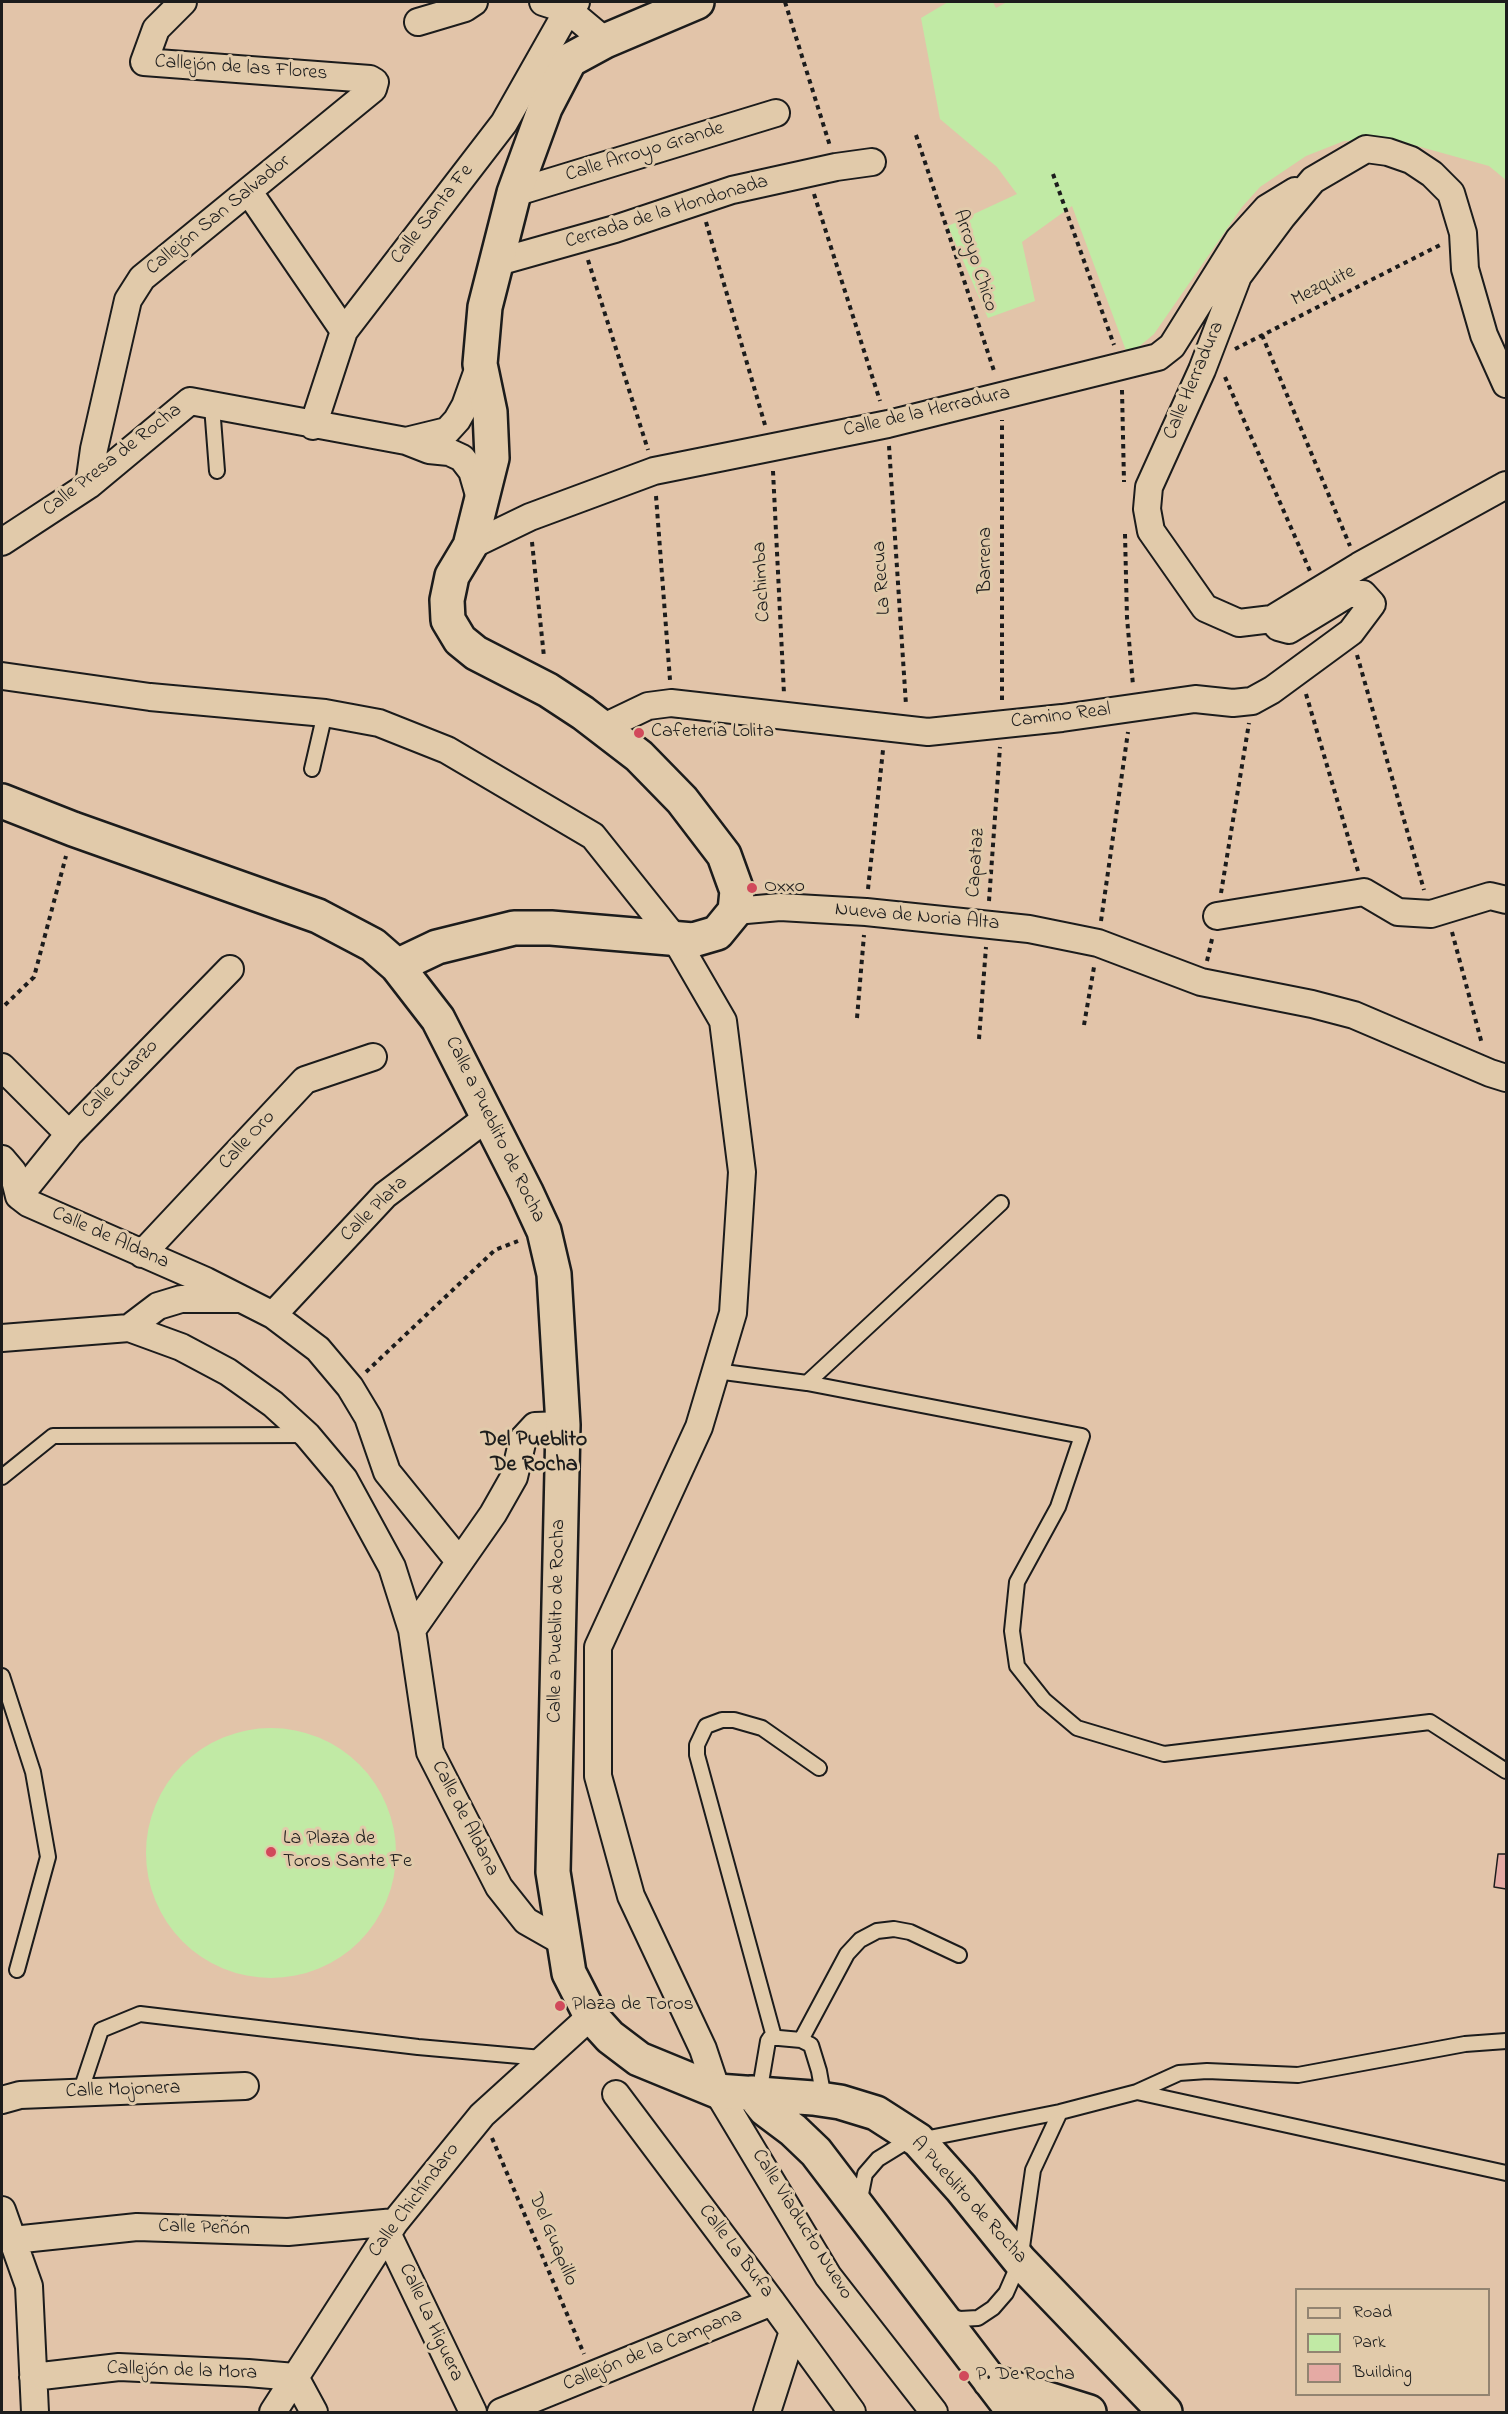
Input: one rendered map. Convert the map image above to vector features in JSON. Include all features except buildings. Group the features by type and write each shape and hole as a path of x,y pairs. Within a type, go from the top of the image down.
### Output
{"street":[{"name":"Callejón de las Flores","path":"183,2 156,29 144,62 370,79 375,82"},
{"path":"418,22 465,8 474,2"},
{"path":"543,2 572,6 605,41"},
{"path":"397,966 437,947 514,928 551,928 693,940 717,933 735,911 737,891 724,855 682,800 639,756 602,728 548,690 476,654 460,640 448,620 447,600 452,576 470,546 492,458 490,412 480,364 485,307 514,193 545,108 570,60 605,41 697,2"},
{"name":"Calle Santa Fe","path":"313,426 344,331 504,123 572,6"},
{"name":"Callejón San Salvador","path":"89,485 94,449 128,300 142,278 373,88 375,82"},
{"name":"Calle Arroyo Grande","path":"514,193 776,113"},
{"name":"Calle Herradura","path":"1506,384 1484,335 1465,269 1463,233 1451,193 1432,174 1411,160 1388,152 1366,149 1313,180 1238,276 1209,364 1149,487 1147,509 1151,531 1205,608 1239,623 1272,620 1359,566 1506,484"},
{"name":"Cerrada de la Hondonada","path":"498,262 581,240 699,199 732,190 836,167 872,162"},
{"name":"Calle de la Herradura","path":"470,546 530,517 654,471 888,424 1158,357 1172,346 1239,239 1267,208 1313,180"},
{"path":"249,192 344,331"},
{"name":"Calle Presa de Rocha","path":"406,441 447,431 465,406 480,364"},
{"name":"Calle Presa de Rocha","path":"2,542 89,485 190,401 313,426 406,441 429,450 449,452 462,458 472,471 481,502"},
{"name":"Camino Real","path":"602,728 648,706 672,703 928,732 1195,699 1233,703 1252,701 1272,690 1351,632 1372,604 1364,594 1348,594 1289,630 1278,627 1272,620"},
{"name":"Calle Viaducto Nuevo","path":"2,676 150,697 325,713 379,723 447,750 593,836 676,940 723,1021 742,1172 733,1313 699,1427 598,1647 598,1776 631,1896 703,2049 717,2091 828,2276 934,2412"},
{"name":"Calle a Pueblito de Rocha","path":"2,801 318,916 373,945 397,966 438,1019 544,1231 555,1286 562,1425 553,1872 569,1973 591,2016 610,2037 639,2059 717,2091"},
{"path":"1217,916 1364,892 1398,912 1438,912 1490,896 1506,900"},
{"name":"Nueva de Noria Alta","path":"735,911 780,908 866,912 1029,928 1098,943 1201,982 1312,1004 1354,1015 1498,1076"},
{"name":"Calle Cuarzo","path":"19,1196 69,1134 230,969"},
{"name":"Calle Oro","path":"142,1254 306,1080 373,1056"},
{"path":"2,1067 69,1134"},
{"name":"Calle Plata","path":"273,1315 385,1195 488,1118"},
{"path":"2,1159 13,1172 19,1196"},
{"name":"Calle de Aldana","path":"19,1196 28,1203 206,1281 273,1315 318,1349 350,1387 368,1417 387,1472 459,1561"},
{"name":"Calle de Aldana","path":"129,1328 158,1306 181,1299 241,1299"},
{"name":"Calle de Aldana","path":"2,1338 129,1328 181,1347 228,1372 273,1404 307,1435 344,1479 392,1567 412,1630 430,1752 499,1887 526,1921 563,1942"},
{"path":"412,1630 493,1514 514,1477 523,1439 535,1426 562,1425"},
{"name":"Calle Chichíndaro","path":"273,2412 391,2227 482,2115 542,2058 591,2016"},
{"name":"Calle Mojonera","path":"2,2100 20,2095 245,2085"},
{"name":"A Pueblito de Rocha","path":"717,2091 824,2100 876,2113 918,2140 1020,2260 1166,2412"},
{"path":"756,2093 765,2109 793,2130 816,2152 1014,2412"},
{"name":"Calle La Bufa","path":"616,2094 852,2412"},
{"path":"2,2210 29,2286 35,2412"},
{"name":"Calle Peñón","path":"13,2240 137,2227 288,2232 391,2227"},
{"name":"Calle La Higuera","path":"391,2227 473,2412"},
{"name":"Callejón de la Campana","path":"501,2412 772,2302"},
{"path":"767,2412 793,2331"},
{"name":"Callejón de la Mora","path":"33,2377 120,2367 295,2377"},
{"path":"295,2377 314,2412"},
{"path":"990,2381 1089,2412"}],"lane":[{"path":"212,406 217,471"},
{"path":"312,769 325,713"},
{"path":"807,1383 1001,1203"},
{"path":"716,1371 807,1383 1082,1436 1058,1507 1017,1582 1012,1631 1017,1666 1044,1700 1077,1728 1164,1754 1430,1722 1506,1771"},
{"path":"2,1477 53,1436 307,1435"},
{"path":"2,1676 33,1772 48,1857 17,1970"},
{"path":"774,2037 697,1755 697,1745 706,1726 722,1720 735,1720 762,1728 819,1768"},
{"path":"801,2040 847,1954 860,1940 877,1931 894,1929 910,1932 959,1955"},
{"path":"80,2092 101,2030 140,2014 418,2047 542,2058"},
{"path":"756,2093 768,2041 774,2037 801,2040 811,2045 816,2057 824,2100"},
{"path":"869,2222 861,2194 865,2174 878,2159 904,2143 1060,2112 1137,2092 1179,2073 1207,2071 1298,2075 1465,2044 1506,2041"},
{"path":"1137,2092 1506,2173"},
{"path":"939,2313 960,2319 978,2318 993,2308 1006,2293 1020,2260 1033,2170 1060,2112"}],"path":[{"path":"785,2 836,167"},
{"name":"Arroyo Chico","path":"916,135 1002,396"},
{"name":"La Recua","path":"807,174 888,424 896,728 866,912 857,1018"},
{"path":"1053,174 1122,367"},
{"name":"Cachimba","path":"699,199 772,447 785,716"},
{"name":"Mezquite","path":"1209,364 1463,233"},
{"path":"581,240 654,471 672,703"},
{"path":"1262,335 1359,566"},
{"path":"1209,364 1319,591"},
{"name":"Barrena","path":"1001,724 1002,396"},
{"path":"530,517 548,690"},
{"path":"1351,632 1438,912 1498,1076"},
{"path":"1299,670 1364,892"},
{"path":"1201,982 1217,916 1252,701"},
{"path":"1084,1025 1098,943 1131,707"},
{"name":"Capataz","path":"979,1039 1001,724"},
{"path":"5,1005 34,977 74,829"},
{"path":"350,1387 495,1250 544,1231"},
{"name":"Del Guapillo","path":"482,2115 594,2376"}],"green space":[{"path":"948,2 993,2 996,8 1007,2 1506,2 1506,180 1489,166 1392,139 1344,141 1306,156 1260,187 1242,207 1154,334 1128,356 1072,206 1022,242 1035,301 988,318 948,226 1017,194 997,167 940,119 921,18"},
{"name":"La Plaza de Toros Sante Fe","path":"271,1728 295,1730 319,1737 350,1756 368,1774 387,1805 394,1829 396,1853 394,1877 387,1901 368,1932 350,1950 319,1969 295,1976 271,1978 247,1976 223,1969 192,1950 174,1932 155,1901 148,1877 146,1853 148,1829 155,1805 174,1774 192,1756 223,1737 247,1730"}],"place":[{"name":"Cafeteria Lolita","path":"639,733"},
{"name":"Oxxo","path":"752,888"},
{"name":"La Plaza de Toros Sante Fe","path":"271,1852"},
{"name":"Plaza de Toros","path":"560,2006"},
{"name":"P. De Rocha","path":"964,2376"}],"district":[{"name":"Del Pueblito De Rocha","path":"534,1454"}]}
